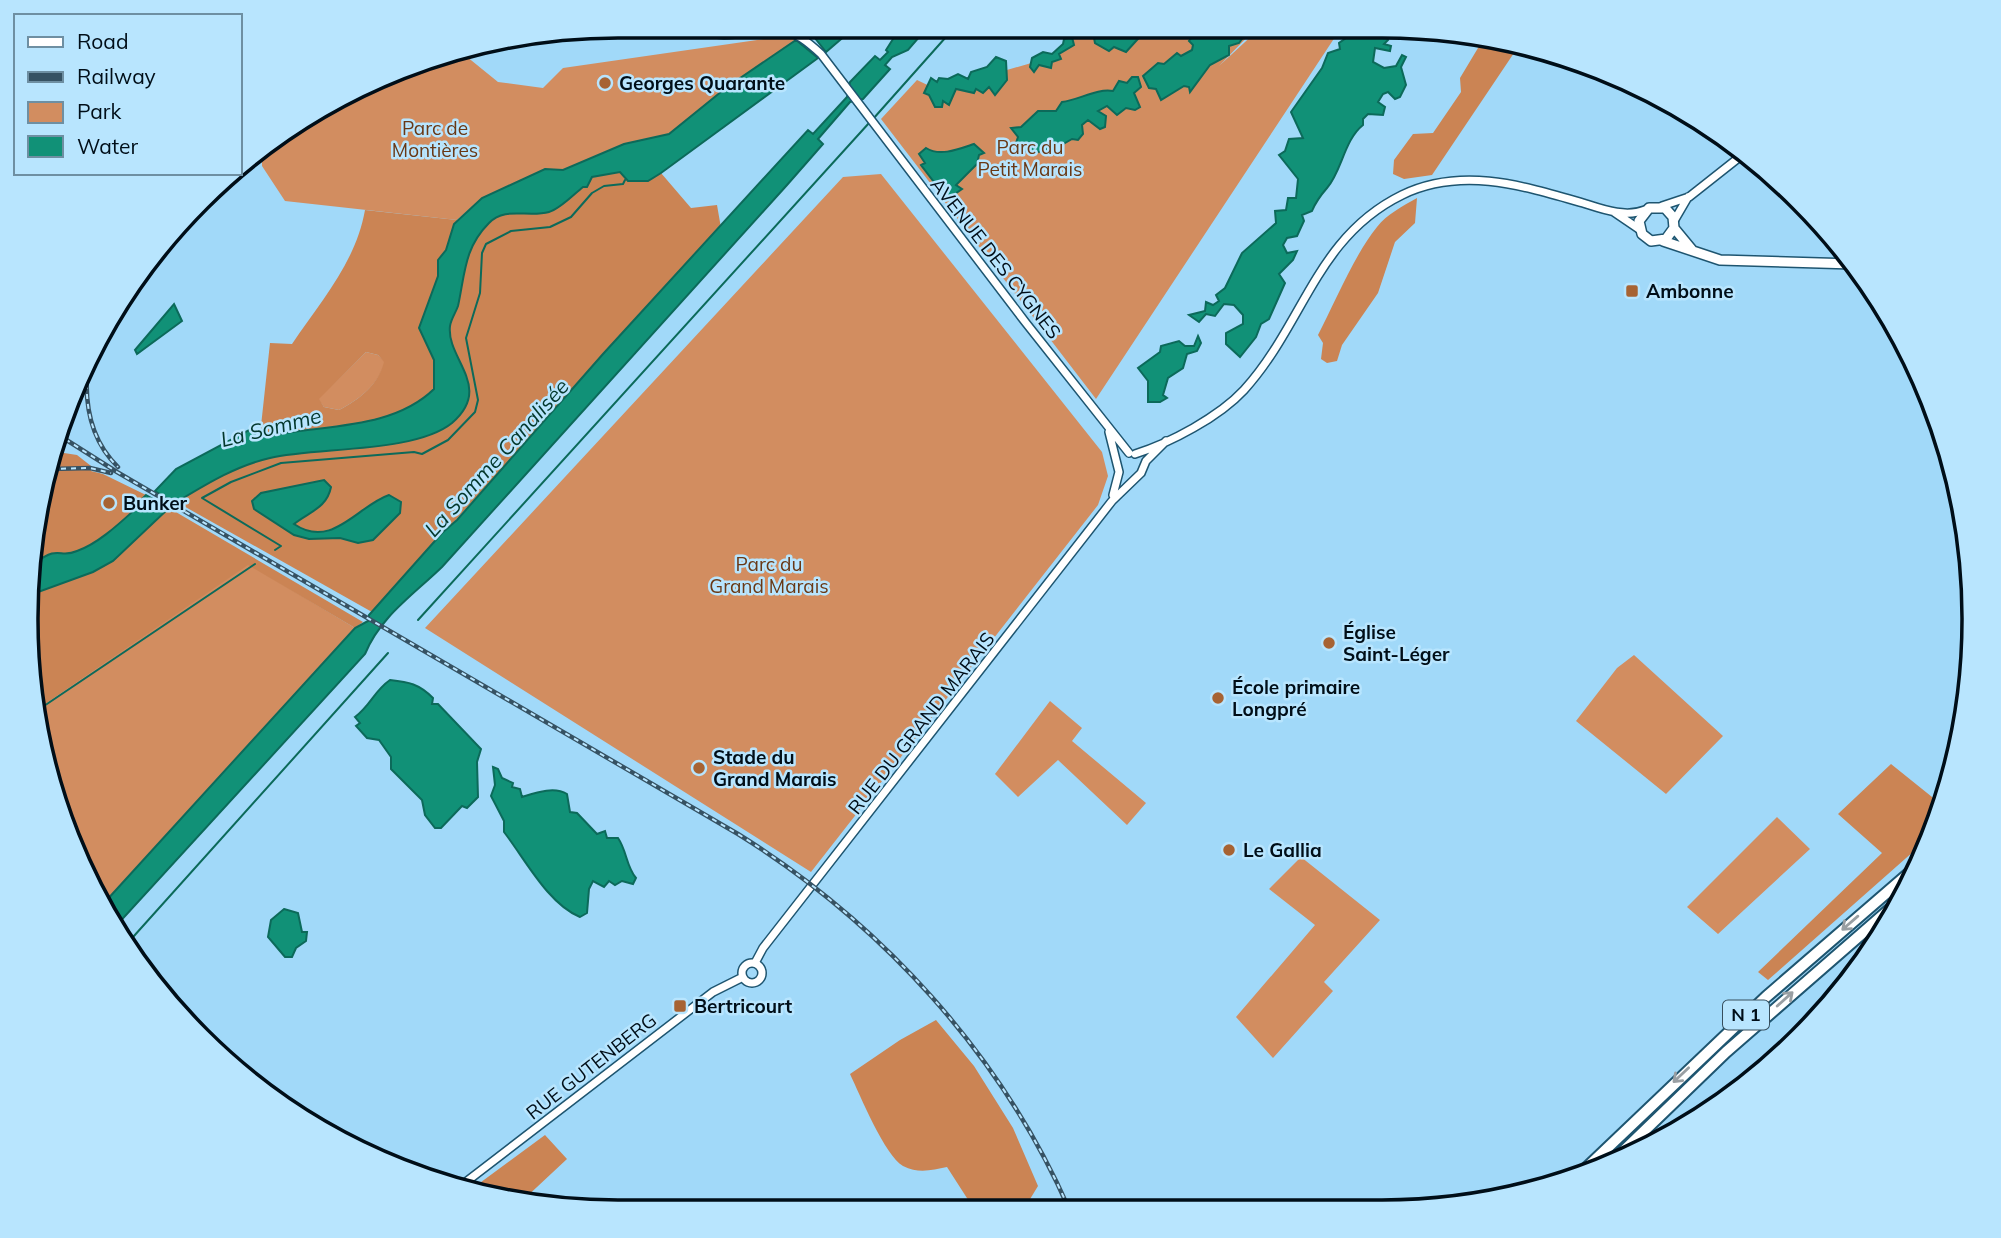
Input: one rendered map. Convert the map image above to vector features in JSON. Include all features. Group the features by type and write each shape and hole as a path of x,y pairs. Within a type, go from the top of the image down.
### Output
{"highway":[{"name":"N 1","path":"1597,1158 1757,1005 1900,881"},
{"name":"N 1","path":"1631,1143 1726,1052 1879,918"}],"main road":[{"path":"1697,254 1674,224 1668,211 1661,207 1645,210 1639,221 1639,229 1648,240 1663,241 1697,254 1731,261 1841,264"},
{"path":"1663,241 1674,224"}],"street":[{"name":"AVENUE DES CYGNES","path":"802,38 821,54 1108,428 1132,453"},
{"path":"1661,207 1689,197 1737,159"},
{"path":"1166,441 1143,466 1141,473 1132,478 1119,471 1118,462 1132,453 1166,441 1211,417 1234,400 1258,373 1325,262 1345,236 1372,213 1405,193 1442,182 1492,180 1614,212 1645,210"},
{"path":"1674,224 1689,197"},
{"path":"1614,212 1639,229"},
{"name":"AVENUE DES CYGNES","path":"1108,428 1118,462"},
{"path":"1132,453 1143,466"},
{"name":"RUE DU GRAND MARAIS","path":"1112,501 1119,471"},
{"name":"RUE DU GRAND MARAIS","path":"755,963 763,948 1132,478"},
{"path":"755,963 762,969 761,978 752,983 743,978 746,965 755,963"},
{"name":"RUE GUTENBERG","path":"469,1180 713,992 743,978"}],"green space":[{"name":"Parc de Montières","path":"770,38 796,40 727,87 669,134 624,144 563,170 545,169 482,198 457,220 285,201 262,166 266,158 329,116 362,98 432,69 469,58 498,82 543,88 563,68"},
{"name":"Parc du Petit Marais","path":"1246,38 1219,66 1249,38 1334,38 1096,399 881,119 917,80 938,90 1045,59 1071,39"},
{"name":"Parc du Grand Marais","path":"881,174 1102,452 1108,476 1098,505 811,872 425,628 843,177"},
{"path":"366,352 378,355 385,362 378,378 361,396 339,410 324,407 318,399"},
{"path":"248,564 355,628 109,897 69,806 58,769 45,704"},
{"path":"1634,655 1723,736 1666,794 1576,721 1617,668"},
{"path":"1050,701 1082,728 1072,741 1146,803 1127,825 1058,760 1018,797 995,774"},
{"path":"1777,817 1810,849 1718,934 1687,907"},
{"path":"1301,857 1380,920 1324,982 1333,991 1273,1058 1236,1017 1315,925 1269,889"}],"shaded area":[{"path":"1479,47 1513,54 1432,175 1404,179 1393,174 1394,160 1413,134 1433,133 1461,92 1460,78"},
{"path":"609,167 661,173 691,208 717,205 721,228 372,612 173,500 217,470 461,413 447,337 456,269 483,220"},
{"path":"1417,198 1415,223 1395,242 1378,293 1342,345 1337,361 1327,363 1321,359 1323,343 1318,335 1353,264 1381,222"},
{"path":"365,210 457,220 428,327 441,380 431,403 399,419 260,435 270,343 292,344 346,264","holes":["366,352 378,355 384,362 377,378 367,390 339,410 324,407 319,399"]},
{"path":"63,453 77,455 91,466 91,471 146,495 139,502 142,503 135,515 124,526 95,544 41,565 50,506"},
{"path":"169,508 363,622 355,628 248,565 45,704 38,619 40,586 114,553"},
{"path":"1891,764 1934,799 1914,851 1768,980 1758,972 1882,853 1838,814"},
{"path":"936,1020 974,1066 1013,1128 1038,1186 1029,1200 968,1200 947,1167 920,1171 903,1166 896,1160 866,1110 850,1074 900,1040"},
{"path":"545,1135 567,1159 531,1193 480,1182"}],"water":[{"path":"815,38 842,38 826,52"},
{"path":"894,38 918,38 908,50 892,57 885,65 890,69 863,99 850,102 818,139 823,144 787,185 442,567 388,618 365,654 122,919 109,897 355,628 368,621 369,615 442,533 457,520 603,354 808,130 813,134 847,97 850,82 875,56 880,60 888,52 886,50"},
{"path":"1072,38 1074,45 1059,54 1061,59 1052,62 1051,68 1039,65 1034,72 1030,67 1032,58 1043,52 1052,54 1063,44 1064,39"},
{"path":"1094,38 1139,38 1126,52 1114,47 1109,51 1095,43"},
{"path":"1191,38 1243,38 1239,43 1229,46 1229,55 1210,65 1190,92 1189,87 1184,86 1161,100 1156,89 1149,88 1143,76 1158,63 1164,64 1177,53 1181,56 1192,50 1193,45 1189,41"},
{"path":"1346,38 1387,38 1384,44 1391,46 1390,51 1375,48 1373,62 1384,68 1396,66 1402,55 1406,57 1401,67 1406,85 1400,97 1395,99 1388,92 1383,94 1378,102 1385,107 1383,115 1368,114 1363,119 1363,125 1351,139 1332,181 1312,211 1302,215 1304,221 1297,236 1287,238 1283,245 1287,253 1297,251 1293,260 1279,274 1285,283 1269,319 1261,324 1256,337 1240,357 1226,344 1226,333 1243,324 1243,315 1234,305 1224,304 1215,316 1206,314 1199,322 1189,315 1205,311 1206,302 1213,305 1219,301 1216,295 1225,288 1242,253 1276,223 1275,211 1286,210 1288,198 1296,198 1298,179 1279,155 1285,151 1289,139 1303,138 1291,112 1322,68 1328,53 1340,49 1339,43"},
{"path":"796,40 818,58 648,181 628,181 620,172 592,177 587,187 583,187 553,210 502,215 489,223 470,252 458,306 450,326 451,338 469,385 469,397 464,410 452,423 436,433 415,440 257,461 221,477 175,503 155,491 176,469 249,430 264,437 354,424 397,412 417,403 434,389 434,360 419,328 438,276 438,260 446,250 454,224 482,198 545,169 563,170 624,144 669,134 727,87"},
{"path":"996,57 1006,61 1007,80 995,95 989,87 983,93 976,89 974,93 956,89 949,105 943,101 942,107 935,107 929,95 924,93 931,78 937,82 939,78 948,79 958,74 968,79 971,72 987,67"},
{"path":"1132,77 1138,77 1141,87 1134,93 1140,107 1135,110 1126,108 1117,115 1107,106 1098,111 1106,116 1105,127 1100,129 1088,120 1082,125 1083,134 1078,140 1072,139 1051,149 1029,152 1015,146 1018,137 1011,128 1021,127 1038,111 1056,111 1062,102 1101,91 1113,91 1119,81 1127,83"},
{"path":"974,144 984,153 979,155 977,164 956,185 962,189 946,200 942,184 934,182 921,165 925,163 919,154 926,148 943,152"},
{"path":"174,304 182,321 137,354 135,350"},
{"path":"1198,336 1201,343 1197,351 1187,354 1183,368 1168,378 1163,395 1167,398 1160,402 1148,402 1148,381 1138,368 1160,352 1161,346 1179,341 1185,346 1194,346"},
{"path":"324,480 331,487 326,500 294,524 308,531 332,529 389,495 401,502 400,513 373,540 358,543 340,538 309,539 294,535 254,509 252,501 261,493"},
{"path":"146,495 169,508 113,561 93,572 39,592 42,558 55,553 71,553 94,543 141,504 139,502"},
{"path":"390,680 408,683 423,690 433,698 432,704 438,704 481,749 477,762 478,797 467,808 462,806 441,828 435,828 425,815 422,800 391,769 391,757 379,740 367,738 356,726 360,723 355,717"},
{"path":"493,767 498,769 502,778 513,783 512,787 520,789 522,797 550,790 567,794 570,812 577,813 597,834 605,831 607,838 618,838 636,878 633,884 622,881 615,885 609,881 604,887 593,881 589,889 587,913 580,917 568,911 547,892 504,832 504,821 491,796 495,785"},
{"path":"284,909 298,913 302,932 307,932 306,941 296,948 292,957 285,957 268,937 271,920"}],"waterway":[{"path":"873,119 945,38"},
{"path":"418,620 869,123"},
{"path":"275,550 281,546 202,498 231,482 281,463 414,452 422,454 448,440 475,412 478,400 466,338 480,293 482,253 486,244 511,231 550,227 571,217 592,193 604,186 623,184 625,180"},
{"path":"45,705 255,564"},
{"path":"133,937 388,653"}],"railway":[{"path":"87,388 89,412 96,436 118,467"},
{"path":"67,440 738,834 790,869 840,908 888,951 932,997 972,1046 1009,1098 1041,1152 1065,1200"},
{"path":"58,469 90,468 111,473"}],"place":[{"name":"Georges Quarante","path":"605,83"},
{"name":"Ambonne","path":"1632,291"},
{"name":"Bunker","path":"109,503"},
{"name":"Église Saint-Léger","path":"1329,643"},
{"name":"École primaire Longpré","path":"1218,698"},
{"name":"Stade du Grand Marais","path":"699,768"},
{"name":"Le Gallia","path":"1229,850"},
{"name":"Bertricourt","path":"680,1006"}],"water label":[{"name":"La Somme","path":"271,428"},
{"name":"La Somme Canalisée","path":"497,458"}]}
